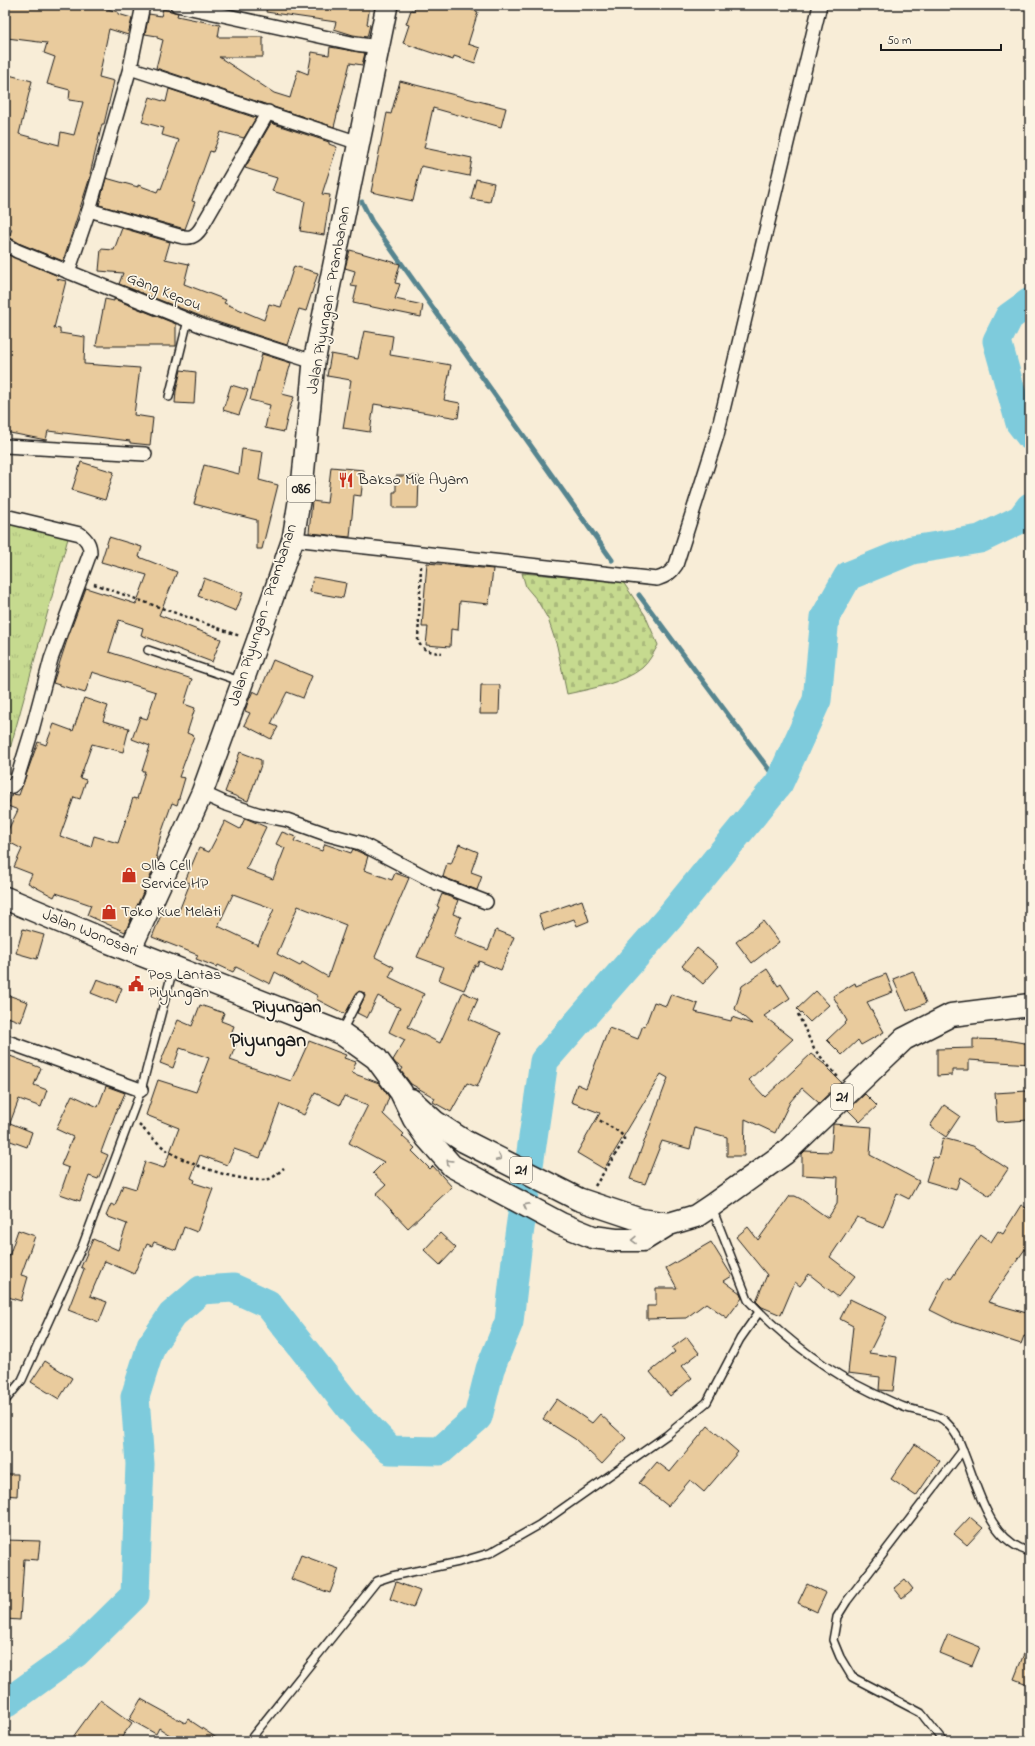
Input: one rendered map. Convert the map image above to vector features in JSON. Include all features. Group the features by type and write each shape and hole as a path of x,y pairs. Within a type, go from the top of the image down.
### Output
{"highway":[{"name":"Jalan Wonosari","path":"5,898 130,950 174,966 340,1033 376,1058 401,1092 414,1119 426,1138 452,1166 560,1224 593,1236 616,1240 643,1240 669,1224"},
{"name":"21","path":"582,1200 641,1220 669,1224 696,1216 785,1154 904,1039 951,1015 1030,1005"},
{"name":"Jalan Wonosari","path":"401,1092 436,1122 464,1141 582,1200"}],"main road":[{"name":"Jalan Piyungan - Prambanan","path":"130,950 202,793 257,642 292,539 302,477 314,362 387,5"}],"street":[{"path":"68,272 89,210 130,68 143,5"},
{"path":"177,5 235,11 356,44 379,47"},
{"path":"292,539 656,579 666,576 673,570 676,565 717,435 820,5"},
{"path":"130,68 359,143"},
{"path":"89,210 178,236 192,238 202,228 268,112"},
{"name":"Gang Kepou","path":"5,244 17,251 188,320 249,342 314,362"},
{"path":"5,446 145,454"},
{"path":"5,516 80,534 87,539 90,546 90,553 51,659 16,782 12,786 5,787"},
{"path":"202,793 224,803 257,814 287,820 326,834 360,843 437,883 486,902"},
{"path":"5,1041 141,1090"}],"lane":[{"path":"168,397 188,320"},
{"path":"148,650 242,682"},
{"path":"5,1401 22,1380 82,1247 141,1090 174,966"},
{"path":"340,1033 360,996"},
{"path":"711,1206 748,1300 759,1312 821,1364 870,1392 904,1407 930,1414 946,1421 958,1437 990,1518 1004,1538 1021,1550 1030,1552"},
{"path":"249,1741 377,1581 392,1576 459,1562 490,1553 552,1516 667,1435 707,1402 740,1339 759,1312"},
{"path":"942,1741 921,1713 852,1677 840,1657 833,1640 838,1618 847,1601 963,1450"}],"path":[{"path":"422,554 418,641 420,646 425,650 442,653"},
{"path":"80,580 257,642"},
{"path":"798,1014 814,1049 850,1090"},
{"path":"131,1117 165,1149 185,1160 228,1176 252,1179 270,1179 284,1168"},
{"path":"582,1200 624,1141 624,1137 619,1132 599,1120"}],"green space":[{"path":"5,513 70,531 5,767"},
{"path":"522,573 623,582 645,615 658,645 647,663 635,673 616,682 567,694 557,646 548,619 537,600 526,587"}],"building":[{"path":"5,5 93,5 118,12 118,14 132,18 128,35 109,29 99,77 114,81 104,124 102,124 91,174 63,261 21,244 9,237 12,229 5,226 5,74 32,81 19,134 59,145 61,132 74,135 83,102 69,100 70,90 47,84 55,57 44,53 47,43 7,38 8,35 5,35"},
{"path":"267,5 370,6 367,24 370,25 367,37 353,35 334,29 336,22 266,12"},
{"path":"415,5 459,5 478,12 468,44 480,48 475,63 454,56 453,60 403,43 409,25 406,24 411,10 414,11"},
{"path":"163,9 178,13 177,16 220,25 218,37 263,37 263,57 219,57 274,93 290,98 298,70 308,74 312,52 329,55 330,47 365,53 362,65 350,63 334,127 156,68 163,40 157,38 157,36 145,34 149,14 161,16"},
{"path":"400,81 506,108 501,127 433,108 424,148 472,158 469,176 421,166 413,201 371,192 387,113 391,114"},
{"path":"169,89 256,118 244,138 221,132 213,152 210,151 192,201 195,202 185,229 99,205 106,178 138,187 138,185 157,192 159,188 161,189 179,140 162,135 164,128 142,122 150,97 166,102"},
{"path":"271,123 329,142 329,144 337,147 322,194 330,195 324,235 300,231 305,201 272,191 277,178 245,168"},
{"path":"476,179 494,183 490,202 471,199"},
{"path":"122,228 170,242 165,259 189,264 184,284 226,300 224,303 264,320 269,304 281,307 294,266 318,273 306,311 299,309 287,345 208,319 119,284 123,273 99,271 101,249 114,250"},
{"path":"350,250 400,264 395,283 400,284 395,299 423,305 421,317 353,303 357,287 351,286 355,271 345,268"},
{"path":"5,253 58,276 57,279 66,281 54,328 60,329 60,333 85,337 84,364 140,368 134,415 153,418 150,445 130,443 130,441 48,431 46,440 5,432"},
{"path":"105,299 114,301 114,299 176,324 176,346 96,346"},
{"path":"364,331 393,336 390,355 451,365 444,400 460,403 458,418 374,404 370,432 343,428 351,380 327,376 331,354 358,359"},
{"path":"262,354 291,363 282,394 294,397 289,410 284,432 265,428 270,405 250,400"},
{"path":"181,370 196,372 194,404 175,403"},
{"path":"231,385 248,390 239,415 223,410"},
{"path":"242,449 263,452 259,480 278,485 262,549 257,549 257,520 194,504 204,465 239,474"},
{"path":"81,462 114,472 105,500 72,490"},
{"path":"331,467 364,470 361,496 354,495 350,537 309,533 312,501 327,503"},
{"path":"396,476 419,476 418,508 393,508 393,492 396,492"},
{"path":"109,537 142,547 139,557 177,572 159,615 221,639 212,662 141,635 143,628 119,620 109,652 192,679 184,704 195,708 187,733 194,736 179,777 185,778 177,805 172,803 161,834 156,856 158,857 156,864 125,932 87,915 91,905 56,893 54,897 28,883 32,874 14,867 22,849 5,840 5,836 18,810 8,806 12,794 19,795 38,742 46,745 54,724 73,731 84,698 108,706 103,721 129,728 123,752 92,744 80,778 86,780 80,799 74,797 60,836 91,847 94,836 118,843 133,798 137,799 145,771 142,771 150,746 132,739 140,717 147,719 156,692 92,672 85,693 53,683 86,588 136,604 147,575 101,562"},
{"path":"427,563 493,569 489,604 460,601 458,630 451,629 450,647 426,645 428,627 422,627"},
{"path":"313,577 346,583 343,598 310,592"},
{"path":"204,578 243,593 236,611 198,596"},
{"path":"273,660 312,676 303,698 287,692 271,724 278,727 271,739 244,725 250,713 245,711 248,702 253,691 259,694"},
{"path":"481,685 500,685 499,714 480,714"},
{"path":"240,752 261,760 261,765 248,801 225,792"},
{"path":"245,818 266,827 246,869 273,879 285,848 276,844 282,832 296,837 294,841 322,851 325,844 351,853 353,849 368,856 364,870 392,880 395,873 409,878 375,957 394,967 389,977 424,994 408,1027 440,1043 463,992 478,999 469,1019 501,1033 477,1087 467,1083 451,1112 433,1102 435,1098 411,1084 401,1071 403,1068 396,1064 393,1060 405,1040 389,1032 400,1008 378,996 367,1018 357,1013 365,996 364,993 359,991 345,1014 316,999 318,996 275,972 270,984 236,967 233,972 218,965 217,967 196,959 198,955 152,937 163,910 177,916 190,883 185,881 199,848 209,852 225,821 240,829","holes":["233,894 274,909 258,945 218,926","298,906 346,925 328,977 302,962 300,966 277,954"]},
{"path":"459,844 478,852 471,872 482,876 477,890 443,877 447,863 451,864"},
{"path":"442,894 458,900 453,914 461,917 454,936 488,950 496,930 514,937 501,970 479,961 477,966 475,965 464,990 439,980 444,967 417,957 439,907 437,906"},
{"path":"582,900 589,921 577,926 574,919 544,930 539,915"},
{"path":"763,921 779,942 752,963 736,942"},
{"path":"23,929 44,935 37,959 16,953"},
{"path":"697,948 719,966 703,984 682,966"},
{"path":"767,969 778,986 781,984 790,998 764,1016 793,1039 749,1080 765,1097 811,1054 828,1067 827,1068 841,1082 819,1103 802,1088 790,1102 775,1133 745,1119 744,1156 727,1156 727,1137 695,1128 690,1149 662,1141 645,1184 630,1179 668,1078 661,1074 604,1169 577,1153 600,1113 571,1102 577,1084 586,1088 609,1028 638,1039 643,1025 645,1026 654,1002 666,1006 671,994 698,1004 695,1012 731,1021 732,1017 752,1024 735,1009 742,986"},
{"path":"913,971 926,1003 907,1011 893,979"},
{"path":"886,974 893,992 867,1002 884,1032 861,1045 858,1040 842,1055 827,1040 847,1021 833,996 855,983 856,986"},
{"path":"97,979 122,988 116,1003 91,993"},
{"path":"816,991 829,1005 810,1022 797,1009"},
{"path":"5,994 28,1002 21,1022 5,1016"},
{"path":"200,1005 224,1013 221,1021 234,1026 231,1034 239,1037 230,1060 291,1081 309,1041 346,1055 344,1058 356,1062 352,1073 379,1083 389,1097 383,1114 404,1134 402,1136 415,1148 412,1151 430,1169 433,1166 452,1187 408,1228 376,1194 386,1185 373,1173 384,1162 349,1143 368,1105 344,1096 340,1105 315,1093 304,1115 280,1104 260,1158 234,1149 227,1165 200,1155 191,1178 195,1180 194,1183 213,1189 197,1232 184,1227 176,1250 154,1242 152,1246 147,1244 134,1274 105,1261 90,1296 107,1302 99,1322 68,1310 84,1269 81,1267 93,1239 118,1250 127,1224 106,1216 111,1204 115,1206 123,1185 136,1189 145,1162 164,1168 179,1128 146,1115 158,1080 196,1092 209,1058 180,1048 173,1068 160,1063 178,1020 192,1026"},
{"path":"973,1039 1006,1040 1030,1044 1030,1064 969,1060 969,1070 952,1070 952,1075 937,1076 937,1049 973,1048"},
{"path":"5,1054 41,1068 34,1085 47,1090 41,1107 19,1099 10,1123 32,1132 27,1147 5,1139"},
{"path":"106,1086 125,1093 117,1109 101,1152 108,1155 98,1179 89,1176 80,1201 60,1194 69,1168 61,1165 73,1137 56,1129 72,1095 98,1107"},
{"path":"1027,1091 1029,1120 997,1122 995,1093"},
{"path":"865,1094 877,1106 860,1122 848,1110"},
{"path":"944,1105 960,1116 946,1137 930,1126"},
{"path":"833,1124 872,1127 870,1155 919,1181 909,1199 897,1193 883,1228 857,1217 830,1257 855,1276 838,1297 809,1274 800,1286 795,1282 781,1315 762,1307 756,1301 767,1275 736,1237 748,1227 758,1240 790,1196 795,1196 801,1199 828,1218 837,1204 838,1177 802,1175 802,1154 805,1151 831,1152"},
{"path":"943,1138 973,1146 1008,1169 990,1196 960,1177 956,1190 926,1181 933,1157 938,1158"},
{"path":"1021,1205 1030,1210 1030,1242 988,1302 1030,1314 1030,1338 1024,1336 1021,1344 956,1323 930,1310 947,1277 951,1279 981,1235 991,1242 998,1231 1003,1234"},
{"path":"18,1230 35,1236 21,1275 28,1277 21,1301 5,1296 5,1268"},
{"path":"440,1233 456,1248 440,1265 424,1250"},
{"path":"711,1242 732,1276 724,1281 740,1293 742,1298 727,1318 706,1303 686,1318 647,1319 647,1306 656,1306 656,1288 677,1288 666,1268"},
{"path":"850,1299 887,1317 869,1353 897,1357 893,1391 879,1390 880,1377 848,1373 853,1326 840,1319"},
{"path":"687,1337 699,1353 682,1366 692,1378 670,1396 650,1372 675,1352 672,1348"},
{"path":"45,1361 72,1378 59,1399 31,1382"},
{"path":"557,1399 592,1423 600,1414 626,1438 602,1464 575,1439 543,1419"},
{"path":"708,1426 738,1452 704,1492 690,1480 668,1506 639,1483 657,1462 670,1472"},
{"path":"915,1444 940,1461 916,1496 891,1479"},
{"path":"5,1474 18,1474 17,1496 5,1495"},
{"path":"970,1517 983,1528 967,1545 954,1534"},
{"path":"5,1540 40,1541 38,1560 24,1559 20,1620 5,1619"},
{"path":"301,1555 339,1569 330,1593 291,1579"},
{"path":"905,1579 913,1589 902,1598 894,1588"},
{"path":"396,1582 420,1591 413,1608 390,1599"},
{"path":"807,1584 826,1593 817,1612 798,1603"},
{"path":"948,1634 980,1647 972,1666 940,1653"},
{"path":"1030,1641 1030,1685 1014,1679"},
{"path":"141,1699 185,1723 188,1719 221,1741 179,1741 159,1728 156,1734 129,1719"},
{"path":"100,1700 132,1723 119,1741 70,1741"}],"waterway":[{"path":"362,202 372,222 612,560"},
{"path":"1030,302 1009,317 997,341 1020,423 1030,436"},
{"path":"5,1704 76,1653 135,1595 140,1464 135,1397 151,1346 172,1315 201,1290 233,1288 268,1304 350,1408 390,1450 440,1451 478,1417 490,1369 509,1322 518,1242 544,1061 668,919 779,783 817,700 825,617 848,576 912,550 980,539 1021,519 1030,507"},
{"path":"639,595 779,783"}],"place":[{"name":"Bakso Mie Ayam","path":"346,480"},
{"name":"Olla Cell Service HP","path":"129,875"},
{"name":"Toko Kue Melati","path":"109,912"},
{"name":"Pos Lantas Piyungan","path":"136,984"}],"district":[{"name":"Piyungan","path":"287,1008"},
{"name":"Piyungan","path":"268,1041"}]}
